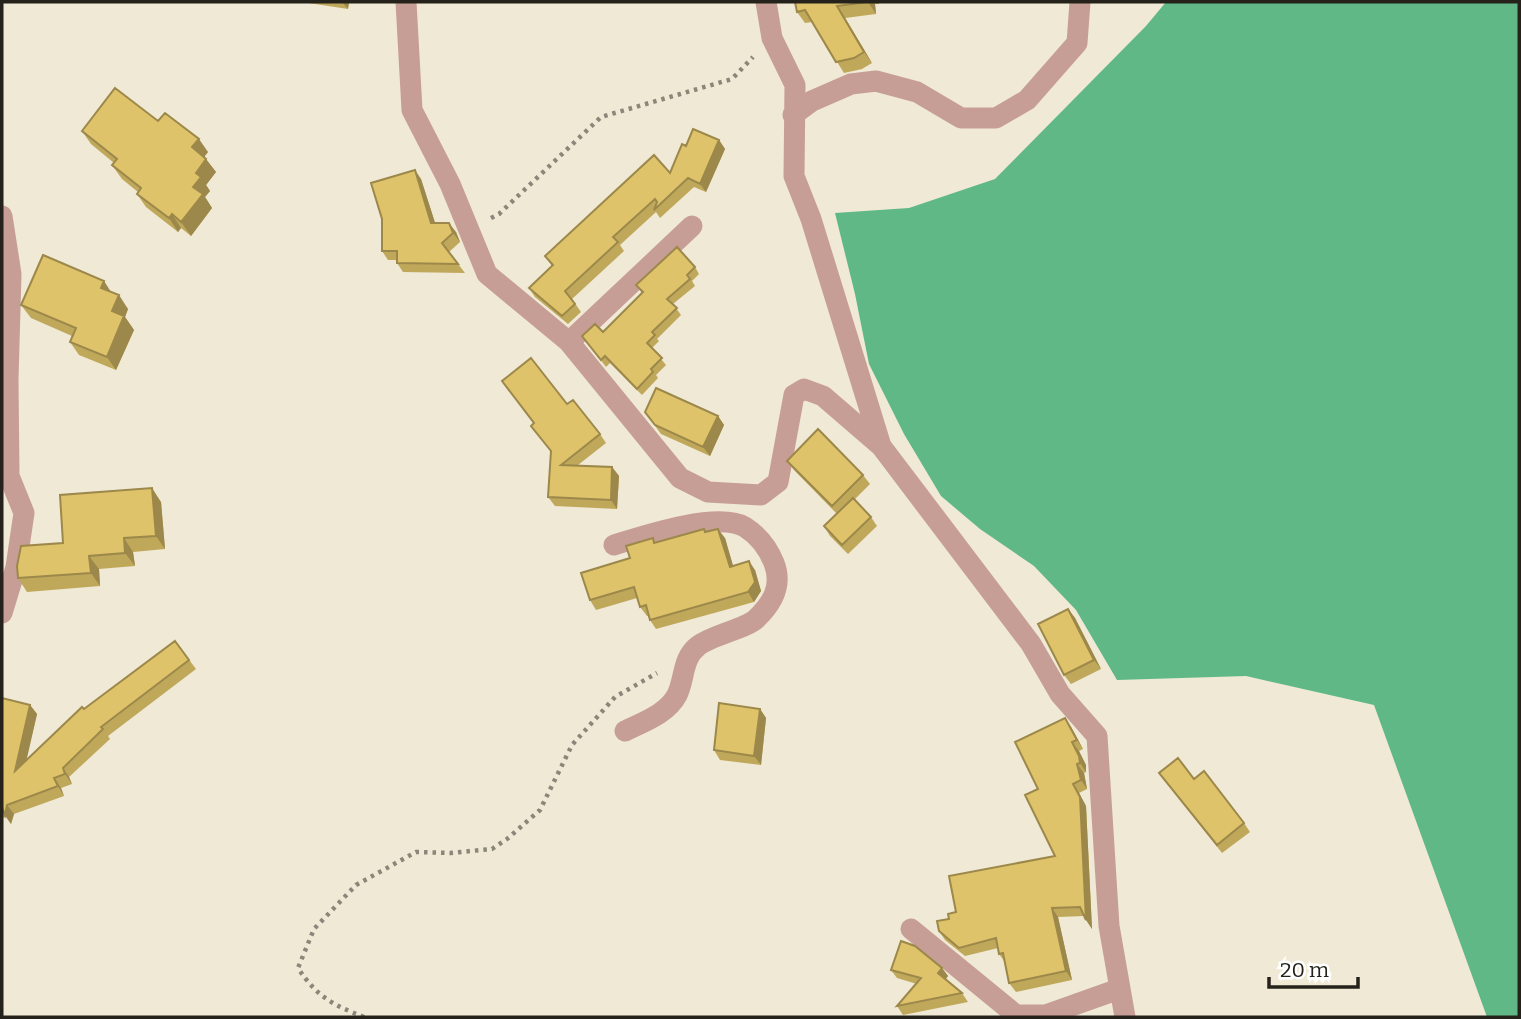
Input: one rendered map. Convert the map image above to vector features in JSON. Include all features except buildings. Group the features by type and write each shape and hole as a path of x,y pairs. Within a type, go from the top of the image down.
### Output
{"street":[{"path":"405,2 412,110 450,184 487,274 569,342 680,478 708,492 761,495 778,482 794,395 804,389 823,396 881,446 1031,644 1060,694 1097,736 1109,926 1125,1017"},
{"path":"766,2 772,38 795,85 794,176 811,219 881,446"},
{"path":"793,115 812,101 851,83 877,81 917,92 961,118 996,118 1027,100 1077,43 1080,2"},
{"path":"2,216 11,274 9,476 23,513 16,566 2,613"},
{"path":"569,342 692,226"},
{"path":"715,521 716,492"},
{"path":"614,545 668,529 715,521 743,525 767,545 778,573 775,598 754,622 730,630 696,647 685,664 677,695 662,712 625,731"},
{"path":"911,929 1016,1015 1046,1015 1119,989"}],"path":[{"path":"468,228 499,214 601,117 732,79 772,38"},
{"path":"364,1017 331,1004 310,987 298,968 314,929 356,885 415,852 450,853 492,849 507,839 540,810 572,745 615,697 653,675 685,664"}],"green space":[{"path":"1166,2 1519,2 1519,1017 1487,1017 1374,705 1246,676 1117,680 1076,610 1034,566 980,529 941,496 904,434 869,364 835,213 909,208 995,179 1146,26"}]}
